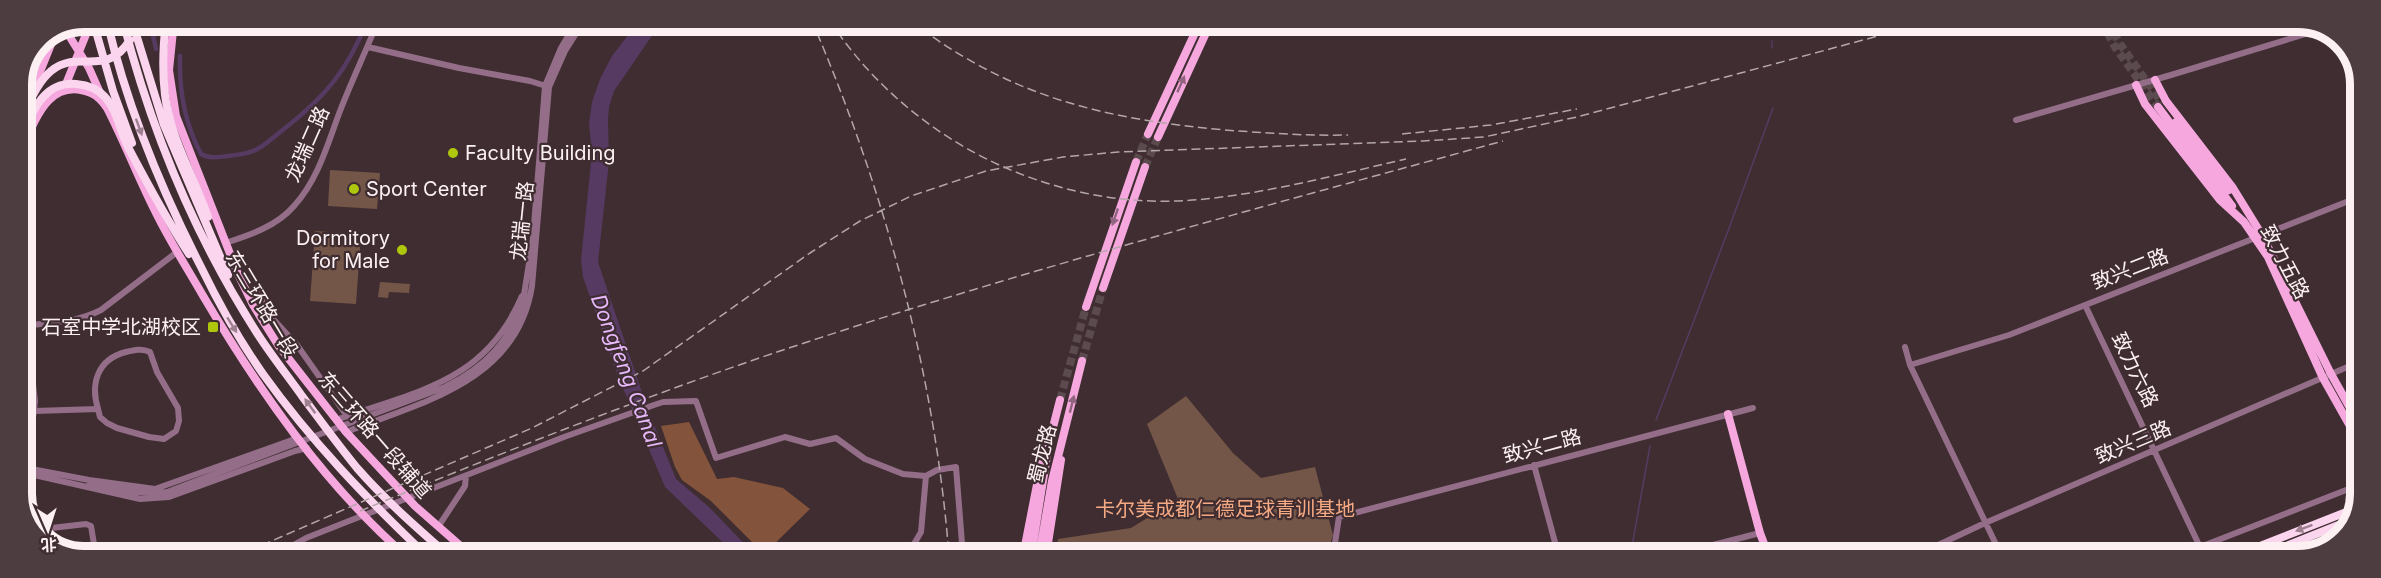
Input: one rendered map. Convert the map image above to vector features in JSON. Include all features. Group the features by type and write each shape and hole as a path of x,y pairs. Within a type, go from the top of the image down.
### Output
{"highway":[{"path":"95,32 113,92 164,221 213,291"},
{"name":"东三环路一段","path":"110,32 137,122 177,217 213,291 262,372 298,420 345,476 416,546"},
{"name":"东三环路一段","path":"127,32 135,68 165,151 198,207 199,231 240,306 271,354 358,469 409,521 438,546"},
{"path":"32,95 52,70 65,64 102,61 116,57 124,50 130,32"},
{"path":"135,32 164,125 240,306"},
{"path":"165,32 163,72 165,96 198,207"},
{"path":"32,113 46,92 63,84 84,85 105,97 127,146 150,185"},
{"path":"2260,546 2347,512"},
{"path":"2286,546 2341,524"}],"main road":[{"path":"32,129 44,104 63,90 88,32"},
{"name":"东三环路一段辅道","path":"173,32 169,70 176,116 225,243 253,305 272,335 345,432 424,515 460,546"},
{"path":"1148,134 1195,32"},
{"path":"1158,137 1206,32"},
{"path":"67,34 95,80 106,108 164,221 177,252 226,336 296,436 333,480 395,546"},
{"path":"32,88 51,43"},
{"path":"32,83 43,51"},
{"name":"致力五路","path":"2155,80 2159,105 2220,200 2258,237"},
{"name":"致力五路","path":"2136,85 2159,105 2233,188 2249,215 2350,423"},
{"path":"63,90 73,89 93,93 106,108"},
{"path":"1086,307 1136,162"},
{"path":"1103,288 1145,167"},
{"name":"蜀龙路","path":"1033,546 1048,479 1062,445 1082,361"},
{"name":"致力五路","path":"2327,376 2350,410"},
{"name":"蜀龙路","path":"1040,546 1048,479 1049,443 1060,400"},
{"path":"1728,414 1765,546"},
{"path":"1025,546 1037,480 1049,443"},
{"path":"1048,546 1062,445"}],"street":[{"name":"龙瑞二路","path":"225,243 261,231 294,207 308,188 374,32"},
{"path":"547,86 550,69 572,32"},
{"path":"547,86 577,32"},
{"path":"2016,120 2310,33"},
{"path":"368,47 547,86"},
{"name":"龙瑞一路","path":"529,285 547,86"},
{"name":"致兴二路","path":"1910,365 2009,335 2349,201"},
{"path":"32,325 77,321 88,317 101,310 177,252"},
{"path":"32,472 144,494 167,492 446,387 464,378 489,359 504,341 521,311 529,285"},
{"path":"336,420 446,380 475,363 493,345 508,324 529,285"},
{"path":"345,432 450,390 488,368 509,344 519,327 527,310 529,285"},
{"path":"258,294 274,320 297,345 347,416"},
{"name":"致力六路","path":"2085,304 2200,546"},
{"path":"1905,347 1910,365 1996,546"},
{"path":"145,350 150,352 157,372 178,408 178,428 171,436 164,439 149,438 107,423 100,417 98,409 95,398 95,380 104,363 114,355 145,350"},
{"name":"致兴三路","path":"1936,546 2350,366"},
{"path":"32,381 34,411 32,423"},
{"path":"292,546 306,538 654,405 663,402 696,401 716,458 784,437 810,444 836,438 865,459 903,474 926,476 937,470 956,467 962,546"},
{"name":"致兴二路","path":"1335,546 1339,517 1754,408"},
{"path":"34,411 98,409"},
{"path":"88,483 155,489 292,440 296,436"},
{"path":"88,483 140,499 169,497 295,450 307,448"},
{"path":"1534,465 1555,546"},
{"path":"438,527 465,486 466,476"},
{"path":"913,546 921,532 926,476"},
{"name":"致力六路","path":"2203,546 2350,489"},
{"path":"43,528 86,524 92,526 95,546"},
{"path":"1709,546 1760,533"}],"green space":[{"name":"Sport Center","path":"330,170 380,173 377,209 328,206"},
{"path":"315,231 361,234 356,304 310,301"},
{"path":"380,282 410,284 409,293 389,292 388,298 378,297"},
{"name":"卡尔美成都仁德足球青训基地","path":"1186,396 1233,453 1261,478 1315,467 1333,535 1330,546 1057,546 1058,539 1131,528 1178,499 1147,424"}],"shaded area":[{"path":"689,422 717,479 734,477 783,488 810,509 772,546 756,546 711,501 682,480 675,467 661,426"}],"water":[{"name":"Dongfeng Canal","path":"631,32 654,32 614,91 609,107 609,162 598,262 648,410 676,479 709,507 746,546 727,546 665,487 617,374 583,277 581,260 592,153 589,124 592,102 600,79 612,56"}],"waterway":[{"path":"152,32 156,49"},
{"path":"180,56 184,106 195,143 201,154 207,157 239,155 265,145 312,106 343,68 362,32"},
{"path":"1772,41 1772,48"},
{"path":"1656,420 1773,108"},
{"path":"1632,546 1650,446"}],"tunnel":[{"path":"2107,32 2115,47 2158,107"},
{"path":"2113,32 2162,103"},
{"path":"1136,162 1148,134"},
{"path":"1145,167 1158,137"},
{"path":"1082,361 1103,288"},
{"path":"1060,400 1086,307"}],"railway":[{"path":"816,32 862,150 902,283 932,419 948,546"},
{"path":"838,32 863,65 902,103 946,136 993,162 1044,182 1096,195 1150,201 1205,199 1281,187 1406,159"},
{"path":"927,32 985,69 1022,86 1099,111 1139,119 1225,130 1302,135 1348,135"},
{"path":"260,546 532,428 643,371 810,253 860,221 911,196 986,171 1063,157 1118,152 1484,137 1577,117 1893,32"},
{"path":"1402,134 1491,125 1577,109"},
{"path":"360,511 623,407 729,368 872,321 1142,241 1503,141"}],"place":[{"name":"Faculty Building","path":"453,153"},
{"name":"Sport Center","path":"354,189"},
{"name":"Dormitory for Male","path":"402,250"},
{"name":"石室中学北湖校区","path":"213,327"}]}
